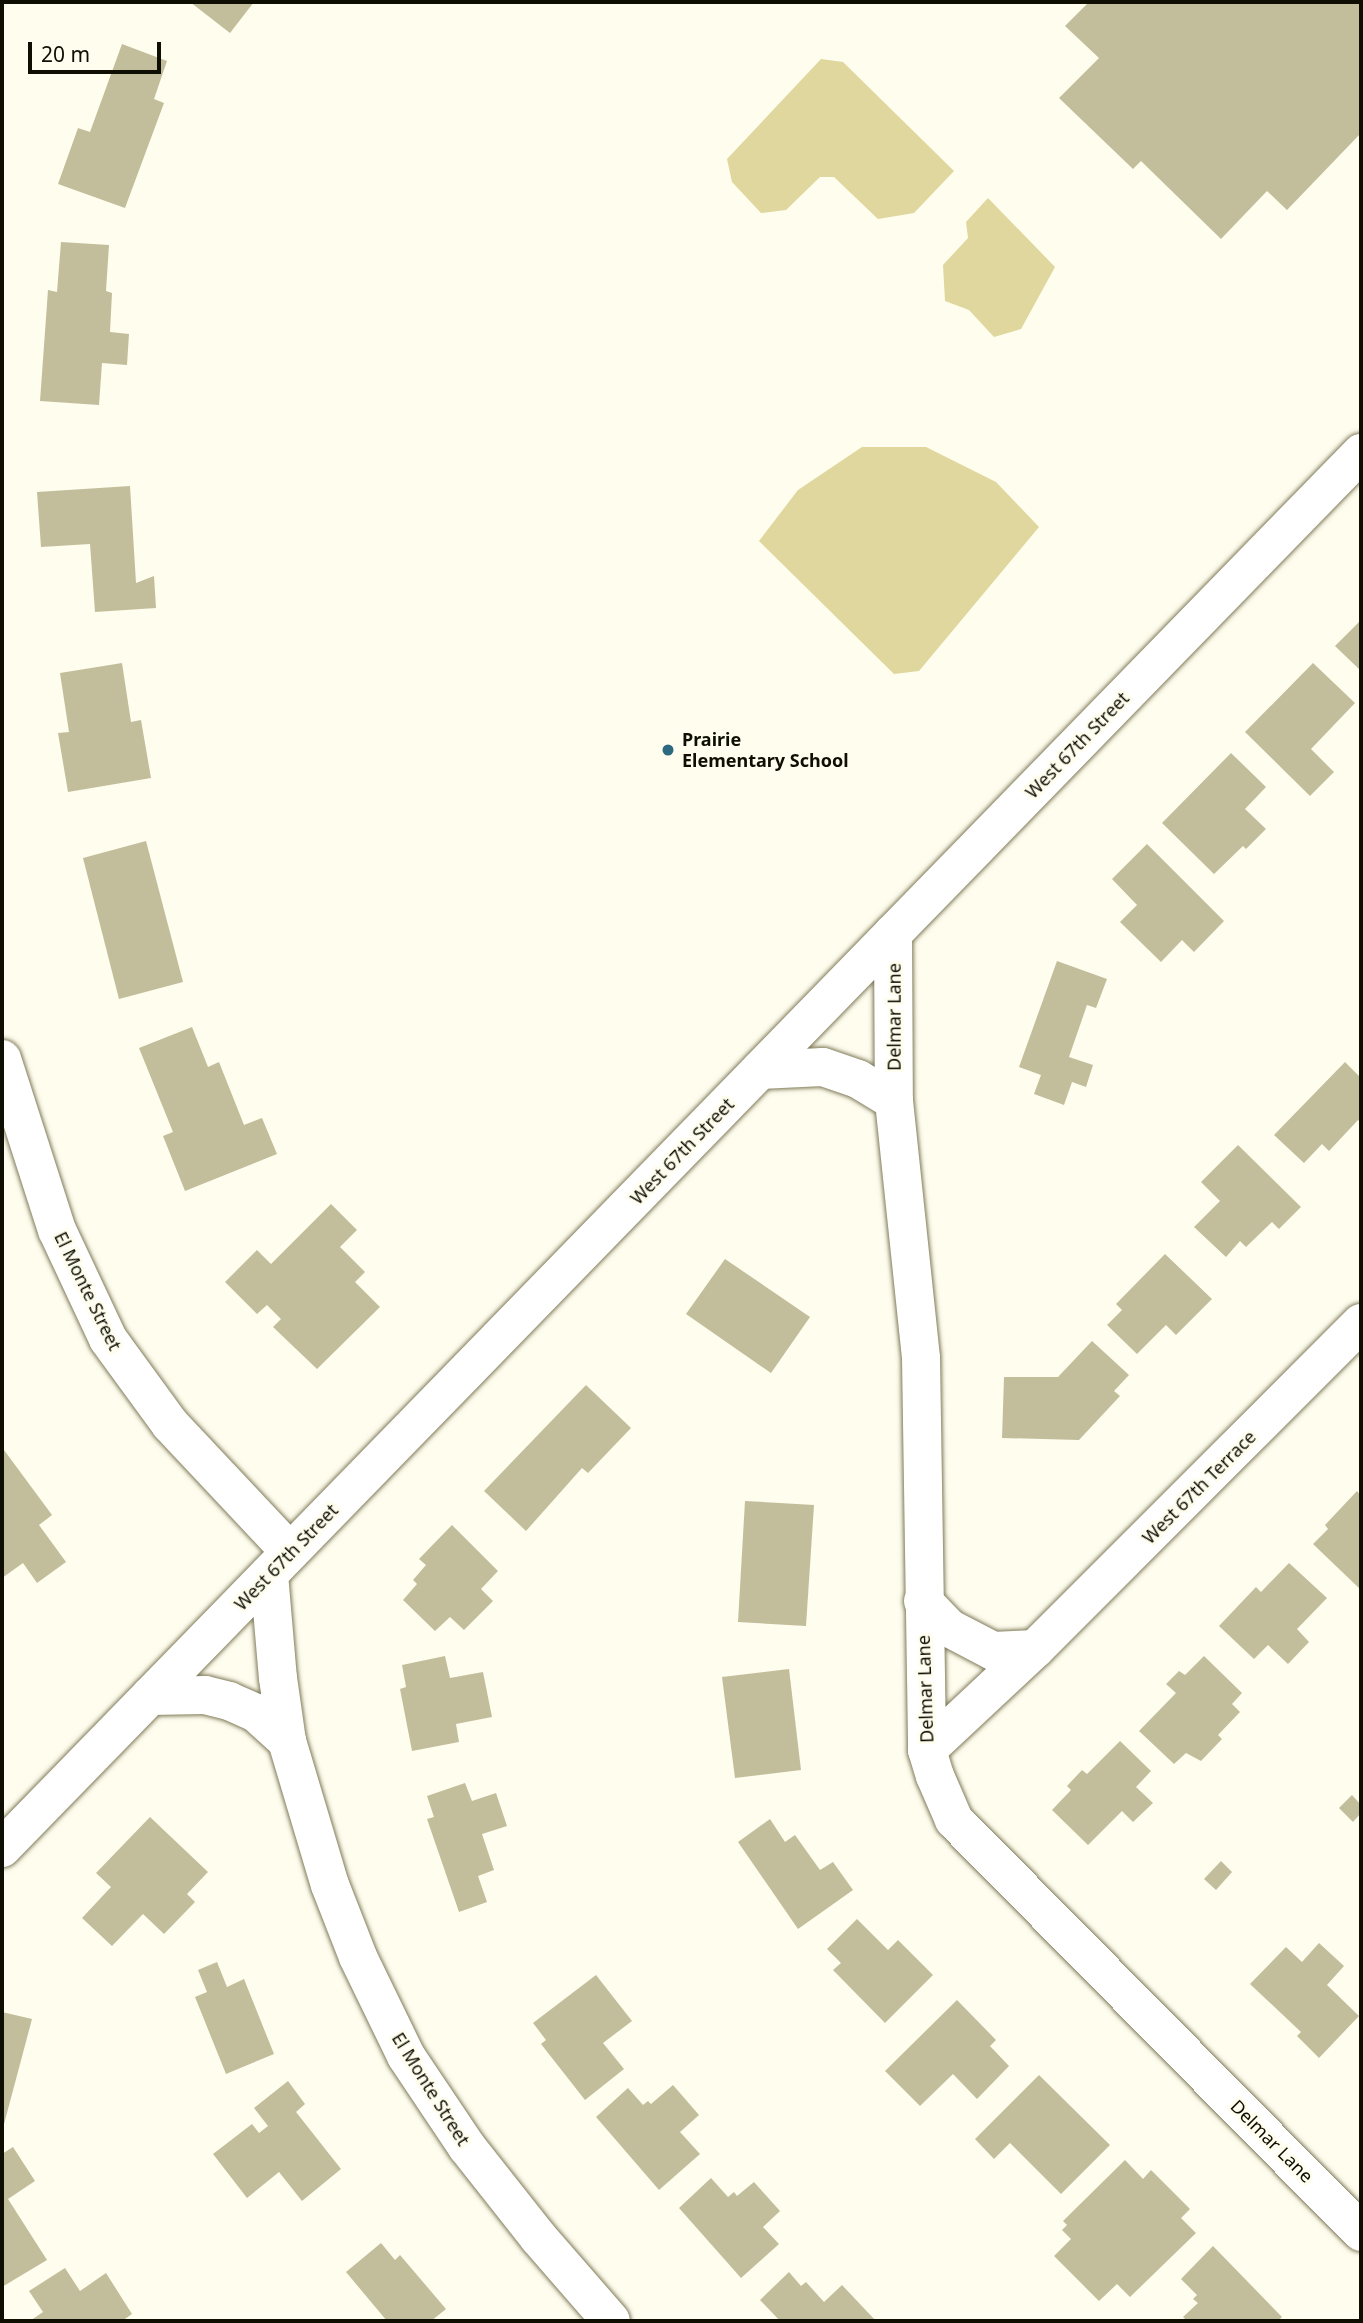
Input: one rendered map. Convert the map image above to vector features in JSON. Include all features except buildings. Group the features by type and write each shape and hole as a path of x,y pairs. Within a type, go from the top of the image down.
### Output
{"street":[{"name":"West 67th Street","path":"2,1848 1361,453"},
{"name":"Delmar Lane","path":"893,933 894,1101 921,1358 927,1750 954,1820 1354,2210"},
{"name":"El Monte Street","path":"2,1059 57,1230 108,1339 170,1424 280,1563 278,1678 287,1741 330,1885 358,1957 406,2056 467,2147 538,2237 611,2321"},
{"name":"Delmar Lane","path":"760,1070 823,1067 858,1079 894,1101"},
{"name":"West 67th Terrace","path":"927,1750 1035,1649 1361,1323"},
{"path":"923,1601 948,1628 993,1651 1035,1649"},
{"path":"150,1696 205,1695 229,1701 256,1713 287,1741"}],"shaded area":[{"path":"821,59 843,62 954,171 914,213 878,219 834,177 820,177 786,210 761,213 732,182 727,159"},
{"path":"988,198 1055,267 1021,329 994,337 969,310 945,301 943,265 968,238 966,222"},
{"path":"862,447 926,447 996,482 1039,527 919,671 894,674 759,541 798,490"}],"place":[{"name":"Prairie Elementary School","path":"668,750"}]}
